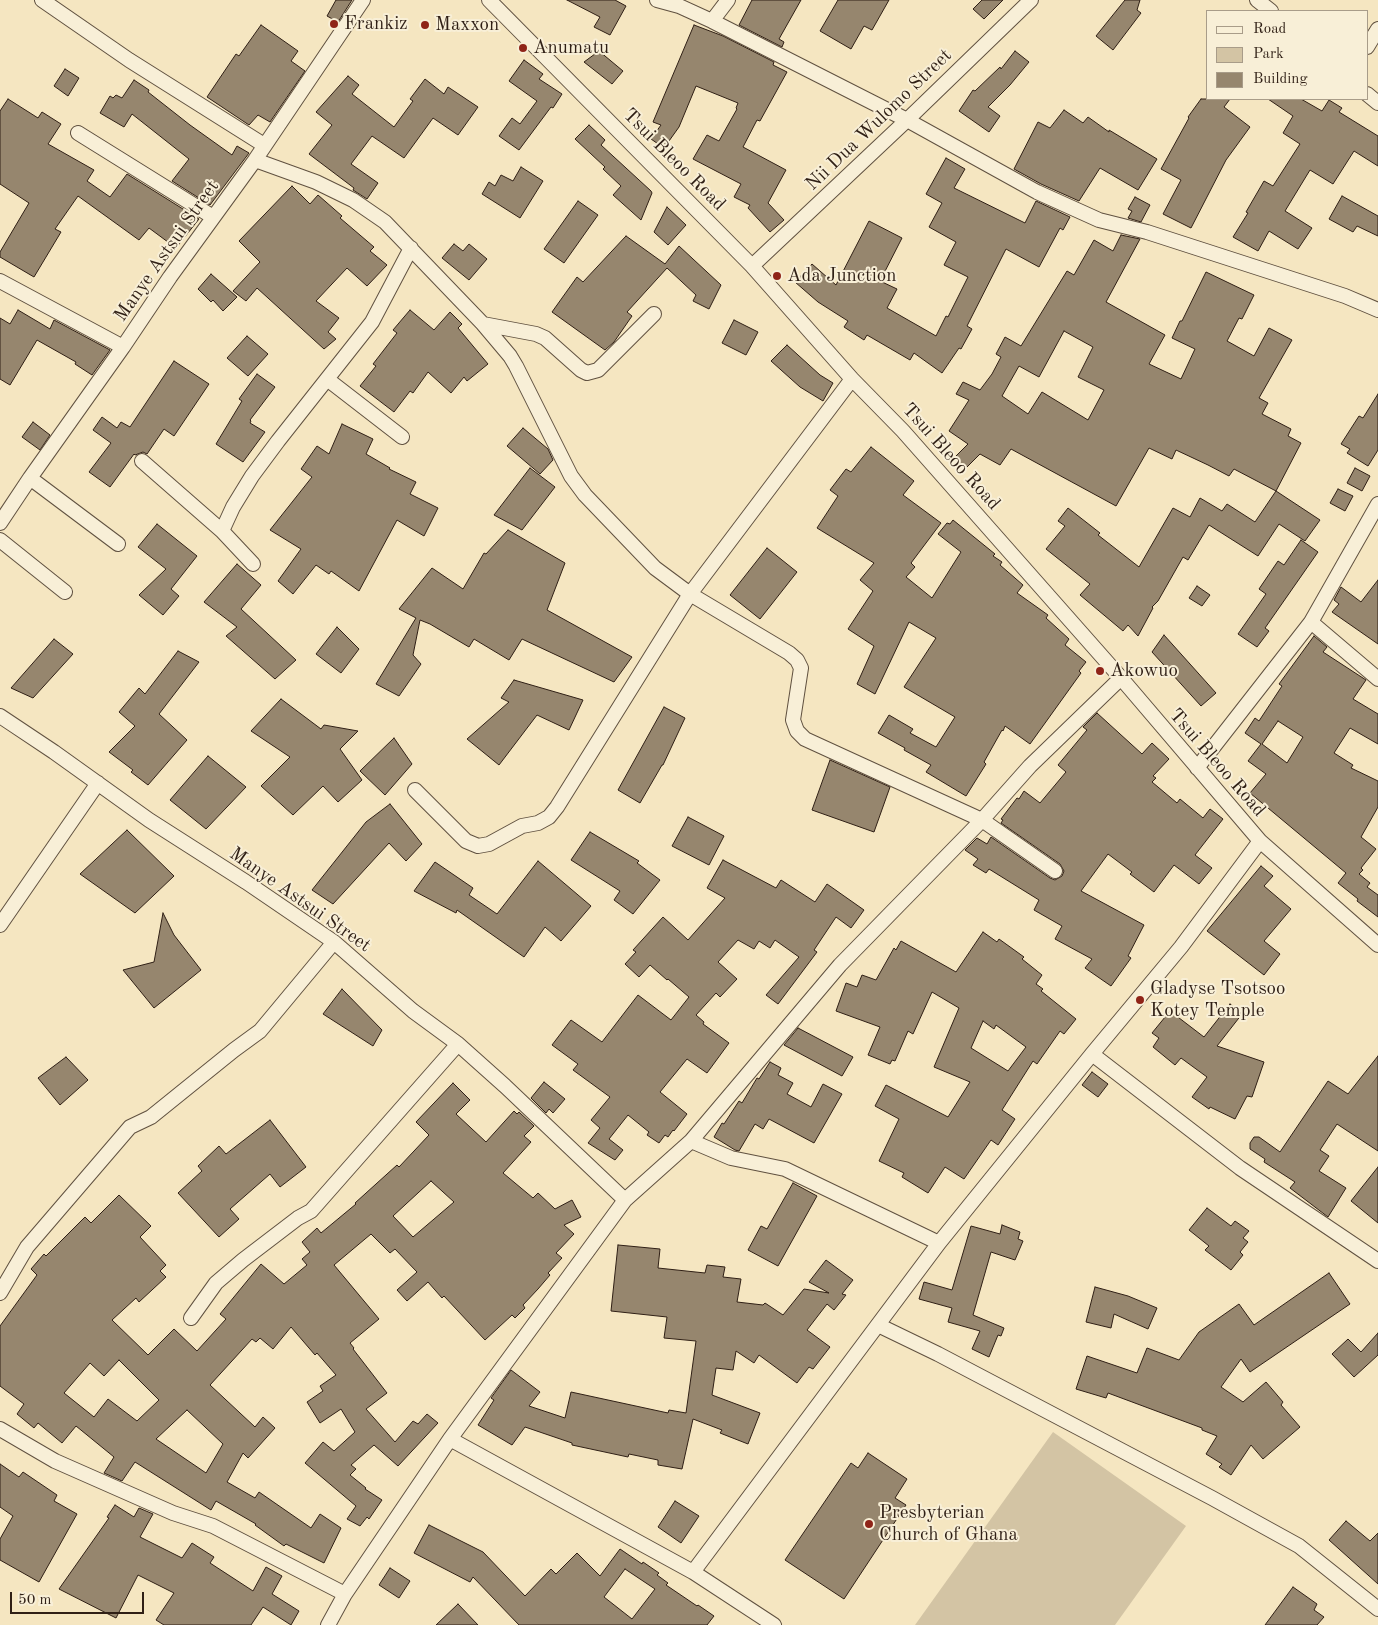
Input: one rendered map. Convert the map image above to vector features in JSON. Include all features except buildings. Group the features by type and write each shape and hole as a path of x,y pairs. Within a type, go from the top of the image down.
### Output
{"street":[{"path":"42,0 129,60 264,145"},
{"name":"Manye Astsui Street","path":"0,523 170,277 255,160 363,0"},
{"name":"Tsui Bleoo Road","path":"488,0 752,266 852,378 904,431 1121,678 1260,841 1378,945"},
{"path":"658,0 679,6 712,21 907,120 1037,192 1099,220 1147,232 1345,296 1378,310"},
{"path":"712,21 728,0"},
{"name":"Nii Dua Wulomo Street","path":"752,266 1031,0"},
{"path":"1257,0 1270,10"},
{"path":"1368,45 1378,29"},
{"path":"1368,95 1378,103"},
{"path":"78,133 213,217"},
{"path":"255,160 316,182 352,200 385,222 483,324 516,366 571,476 585,495 655,568 690,594 789,653 797,660 801,668 793,720 797,731 806,739 982,820 1055,871"},
{"path":"222,531 233,507 252,476 372,322 410,248"},
{"path":"0,280 123,347"},
{"path":"483,324 536,334 545,338 581,370 587,373 598,370 654,314"},
{"path":"415,790 466,841 478,846 489,844 522,826 538,823 549,817 690,594 852,378"},
{"path":"327,379 402,437"},
{"path":"142,461 222,531 253,564"},
{"path":"30,478 118,544"},
{"path":"1197,768 1311,622 1378,504"},
{"path":"0,540 65,592"},
{"path":"1311,622 1378,679"},
{"path":"328,1625 345,1594 450,1439 626,1200 691,1141 840,965 982,820 1030,766 1121,678"},
{"name":"Manye Astsui Street","path":"0,716 149,820 246,882 334,942 413,1011 458,1044 506,1086 626,1200"},
{"path":"0,925 98,783"},
{"path":"693,1572 939,1243 1181,947 1260,841"},
{"path":"0,1293 28,1247 130,1127 150,1117 260,1031 334,942"},
{"path":"190,1318 216,1283 282,1230 311,1211 458,1044"},
{"path":"1092,1054 1240,1168 1378,1261"},
{"path":"691,1141 731,1158 785,1169 939,1243"},
{"path":"878,1325 947,1358 1299,1546 1378,1609"},
{"path":"0,1429 55,1461 173,1513 212,1526 345,1594"},
{"path":"450,1439 693,1572 774,1625"}],"green space":[{"path":"1053,1432 1186,1526 1115,1625 915,1625"}],"place":[{"name":"Frankiz","path":"334,24"},
{"name":"Maxxon","path":"425,25"},
{"name":"Anumatu","path":"523,48"},
{"name":"Ada Junction","path":"777,276"},
{"name":"Akowuo","path":"1100,671"},
{"name":"Gladyse Tsotsoo Kotey Temple","path":"1140,1000"},
{"name":"Presbyterian Church of Ghana","path":"869,1524"}]}
